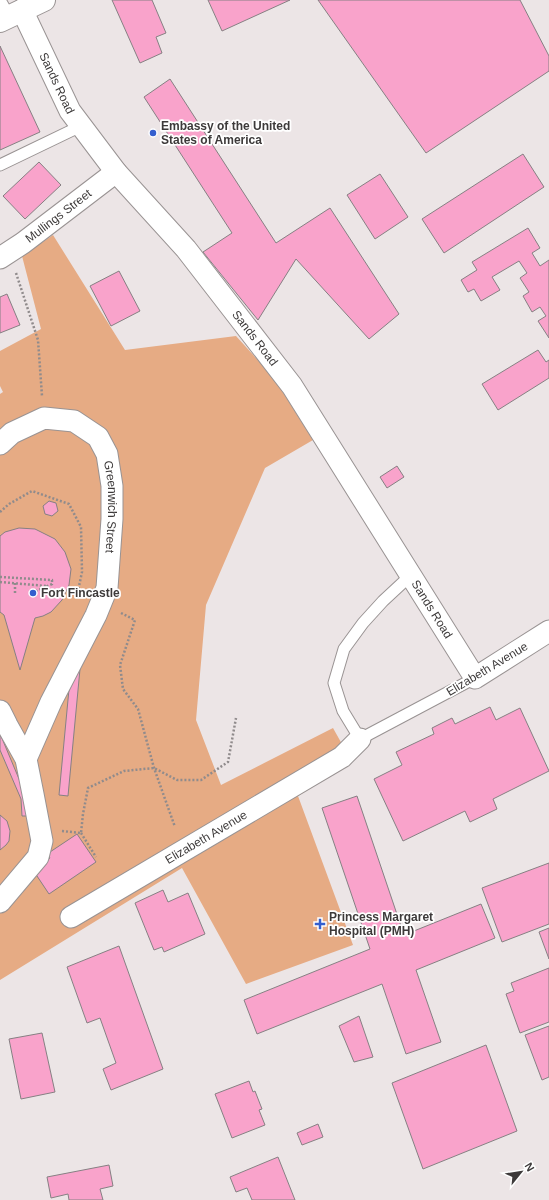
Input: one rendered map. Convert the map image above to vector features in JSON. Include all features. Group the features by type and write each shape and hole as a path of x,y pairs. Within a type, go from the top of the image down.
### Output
{"main road":[{"path":"8,12 44,0"}],"street":[{"name":"Sands Road","path":"8,12 81,126 116,172 186,250 292,386 474,678"},
{"name":"Mullings Street","path":"5,255 116,172"},
{"path":"0,444 12,433 44,418"},
{"name":"Greenwich Street","path":"26,759 51,702 96,615 107,588 112,519 112,486 107,454 98,437 74,421 44,418"},
{"name":"Elizabeth Avenue","path":"474,678 549,631"},
{"path":"0,710 26,759 42,841 38,857 0,902"},
{"name":"Elizabeth Avenue","path":"71,917 342,757 360,739"}],"lane":[{"path":"0,165 81,126"},
{"path":"360,739 344,711 334,683 344,649 383,601 411,575"},
{"name":"Elizabeth Avenue","path":"360,739 474,678"}],"path":[{"path":"5,255 38,340 44,418"},
{"path":"0,512 9,504 32,491 69,504 81,527 82,572 78,591 101,604"},
{"path":"0,577 52,580 52,584 34,592 34,594"},
{"path":"0,582 46,586"},
{"path":"15,583 15,593"},
{"path":"123,614 135,620 120,665 123,689 138,709 154,768 175,827"},
{"path":"96,857 81,833 88,788 124,771 154,768 177,780 200,780 228,762 236,718"},
{"path":"40,830 81,833"}],"shaded area":[{"path":"53,235 125,350 236,336 274,378 313,440 265,468 206,605 196,720 221,785 333,728 352,762 298,796 353,945 246,984 182,868 0,980 0,394 3,392 0,386 0,351 41,329 22,256"}],"building":[{"path":"112,0 152,0 166,33 156,37 162,53 140,63"},
{"path":"208,0 290,0 222,31"},
{"path":"318,0 520,0 549,56 549,71 426,153"},
{"path":"0,46 40,132 0,150"},
{"path":"170,79 276,243 330,208 399,314 369,339 296,259 258,320 203,252 232,233 144,97"},
{"path":"523,154 544,187 444,253 422,219"},
{"path":"39,162 61,185 25,219 3,196"},
{"path":"380,174 408,217 375,239 347,195"},
{"path":"528,228 540,248 532,253 540,266 549,260 549,338 538,321 546,316 540,307 532,312 523,296 529,292 520,278 527,273 519,261 492,277 500,290 481,301 474,289 468,292 461,280 477,270 472,262"},
{"path":"119,271 140,311 111,326 90,286"},
{"path":"7,294 20,325 0,333 0,297"},
{"path":"538,350 546,362 549,360 549,378 498,410 482,384"},
{"path":"397,466 404,477 387,488 380,477"},
{"path":"49,501 56,503 58,511 52,516 45,514 43,506"},
{"name":"Fort Fincastle","path":"19,528 35,529 55,539 65,552 71,569 69,585 62,600 51,612 35,618 20,670 4,615 0,612 0,536 5,532"},
{"path":"71,668 80,669 68,796 59,795"},
{"path":"490,707 496,720 520,708 549,771 493,799 497,809 470,822 465,811 403,841 374,779 402,765 396,752 434,734 432,728 452,718 455,724"},
{"path":"0,736 27,798 29,816 22,816 21,799 0,750"},
{"path":"357,796 404,935 481,904 495,938 416,970 441,1042 406,1054 382,984 257,1034 244,1000 370,949 322,808"},
{"path":"0,815 7,821 10,831 9,841 0,850"},
{"path":"77,834 96,862 49,894 33,870 50,858 47,854"},
{"path":"549,863 549,924 502,942 482,888"},
{"path":"163,890 168,902 188,893 205,934 164,952 162,947 154,950 135,903"},
{"path":"549,928 549,959 539,932"},
{"path":"119,946 163,1069 111,1090 103,1069 116,1063 100,1018 87,1023 67,967"},
{"path":"549,968 549,1022 520,1033 506,994 514,991 511,983"},
{"path":"359,1016 373,1057 354,1062 339,1026"},
{"path":"549,1026 549,1077 542,1080 525,1035"},
{"path":"42,1033 55,1092 21,1099 9,1039"},
{"path":"486,1045 517,1131 423,1169 392,1083"},
{"path":"249,1081 253,1092 255,1091 262,1109 259,1110 265,1125 232,1138 215,1094"},
{"path":"318,1124 323,1137 302,1145 297,1133"},
{"path":"278,1157 295,1200 252,1200 247,1188 236,1192 230,1177"},
{"path":"109,1165 113,1186 100,1189 103,1200 69,1200 68,1194 51,1198 47,1177"}],"place":[{"name":"Embassy of the United States of America","path":"153,133"},
{"name":"Fort Fincastle","path":"33,593"},
{"name":"Princess Margaret Hospital (PMH)","path":"320,924"}]}
